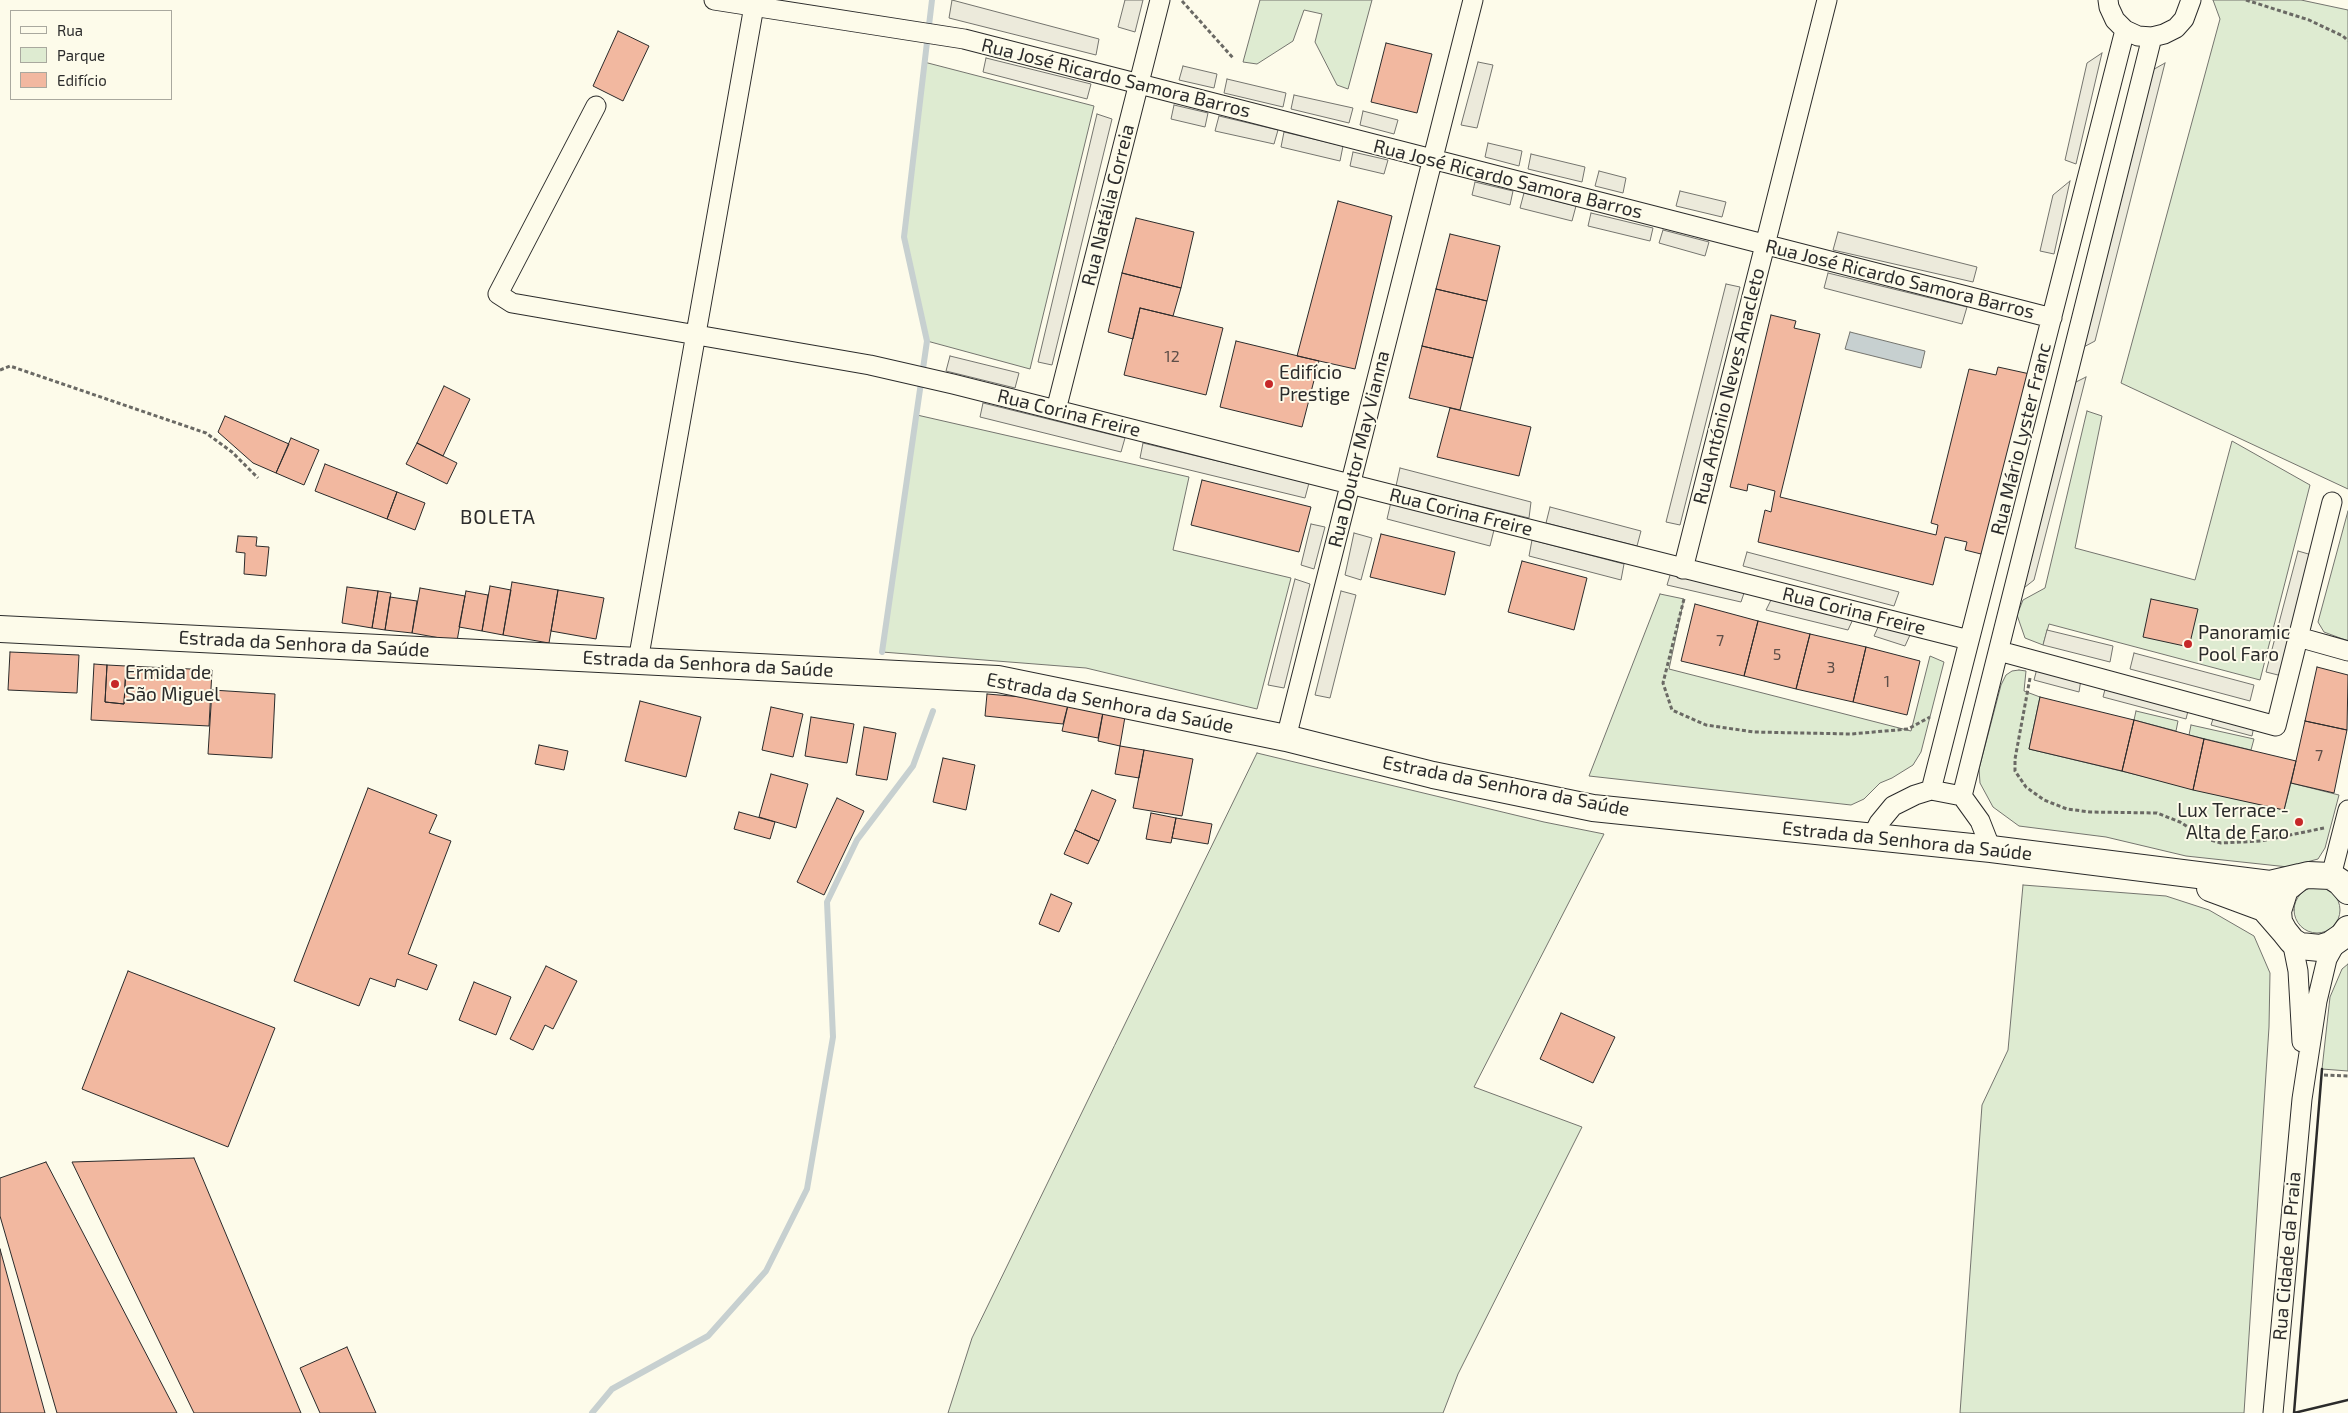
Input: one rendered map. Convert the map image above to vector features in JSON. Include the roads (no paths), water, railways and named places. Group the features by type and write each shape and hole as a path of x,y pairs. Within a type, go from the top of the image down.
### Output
{"street":[{"name":"Rua José Ricardo Samora Barros","path":"714,0 956,37 1432,161 2052,318"},
{"name":"Rua Natália Correia","path":"1056,410 1160,0"},
{"path":"1432,161 1473,0"},
{"name":"Rua António Neves Anacleto","path":"1683,569 1827,0"},
{"path":"2108,0 2108,7 2115,20 2125,30 2138,36 2152,37 2176,28 2184,19 2191,0"},
{"path":"638,661 754,6"},
{"name":"Rua Mário Lyster Franc","path":"1931,790 2125,30"},
{"name":"Rua Mário Lyster Franc","path":"1962,796 2152,37"},
{"name":"Rua Corina Freire","path":"596,106 498,294 512,302 945,382 1969,640"},
{"name":"Rua Doutor May Vianna","path":"1286,738 1432,161"},
{"path":"1998,651 2276,726 2332,502"},
{"name":"Estrada da Senhora da Saúde","path":"0,629 998,679 1286,738 1433,776 1593,808 1991,849 2150,869"},
{"path":"2298,637 2348,651"},
{"path":"1872,837 1879,823 1893,806 1915,795 1931,790 1962,796 1980,821 1991,849"},
{"path":"2150,869 2270,884 2308,875 2343,886 2348,810"},
{"path":"2150,869 2264,908 2288,936 2300,946 2320,948 2344,935"},
{"path":"2300,878 2285,889 2280,899 2278,911 2279,922 2288,936 2298,971 2302,1015 2302,1099"},
{"path":"2302,1099 2317,1001 2327,959 2344,935"},
{"name":"Rua Cidade da Praia","path":"2273,1413 2302,1099"}],"waterway":[{"path":"882,652 927,341 904,237 932,0"},
{"path":"592,1413 612,1389 708,1336 766,1271 807,1189 833,1037 827,902 857,840 913,766 933,711"}],"place":[{"name":"Edifício Prestige","path":"1269,384"},
{"name":"Panoramic Pool Faro","path":"2188,644"},
{"name":"Ermida de São Miguel","path":"115,684"},
{"name":"Lux Terrace - Alta de Faro","path":"2299,822"}],"district":[{"name":"BOLETA","path":"498,517"}]}
